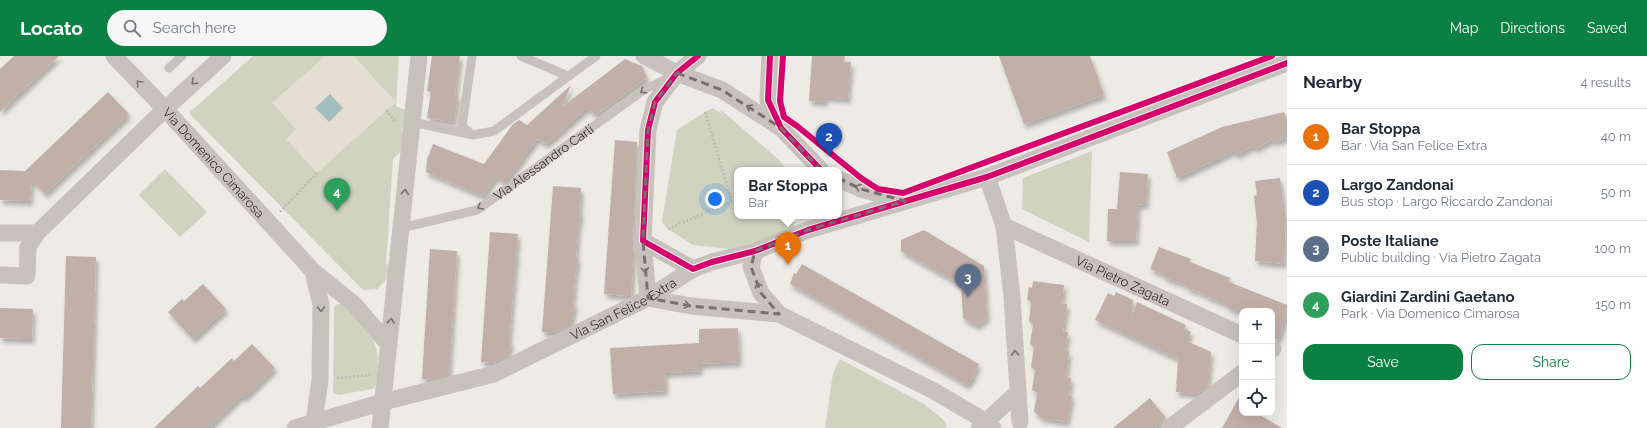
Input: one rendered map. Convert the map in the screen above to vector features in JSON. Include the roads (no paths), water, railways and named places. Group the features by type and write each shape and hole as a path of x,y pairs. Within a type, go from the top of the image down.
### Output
{"street":[{"path":"0,275 27,276 28,248 37,233 165,109 223,56"},
{"path":"380,428 419,56"},
{"path":"644,56 677,73 722,90 782,128 818,167"},
{"path":"698,56 677,73 655,102 648,130 643,241 648,298 691,306 779,314 934,391 986,426 1024,425 1018,392 1012,297 1004,226 987,176"},
{"path":"770,56 768,100 782,128"},
{"name":"Via Domenico Cimarosa","path":"122,59 269,224 313,271 354,304 389,345"},
{"name":"Via San Felice Extra","path":"295,428 314,425 383,402 494,374 648,298 693,269 712,262 755,251 808,230 987,176 1287,63"},
{"path":"842,180 860,189 905,201"},
{"path":"808,230 819,219"},
{"name":"Via Pietro Zagata","path":"1004,226 1239,334"},
{"path":"0,233 37,233"},
{"path":"643,241 693,269"},
{"path":"755,251 751,267 761,292 779,314"},
{"name":"Via Domenico Cimarosa","path":"313,271 321,305 320,380 314,425"},
{"path":"1169,428 1239,375"},
{"path":"986,426 1018,392"}],"lane":[{"path":"169,68 182,56"},
{"path":"472,56 462,126 473,136"},
{"path":"521,56 568,76"},
{"path":"412,122 473,136 494,132 596,56"},
{"name":"Via Alessandro Carli","path":"401,228 477,210 645,89 677,73"}],"water":[{"path":"330,94 343,108 329,122 315,108"}],"place":[{"name":"Largo Zandonai","path":"829,156"},
{"name":"Giardini Zardini Gaetano","path":"337,211"},
{"name":"Bar Stoppa","path":"788,265"},
{"name":"Poste Italiane","path":"968,297"}]}
